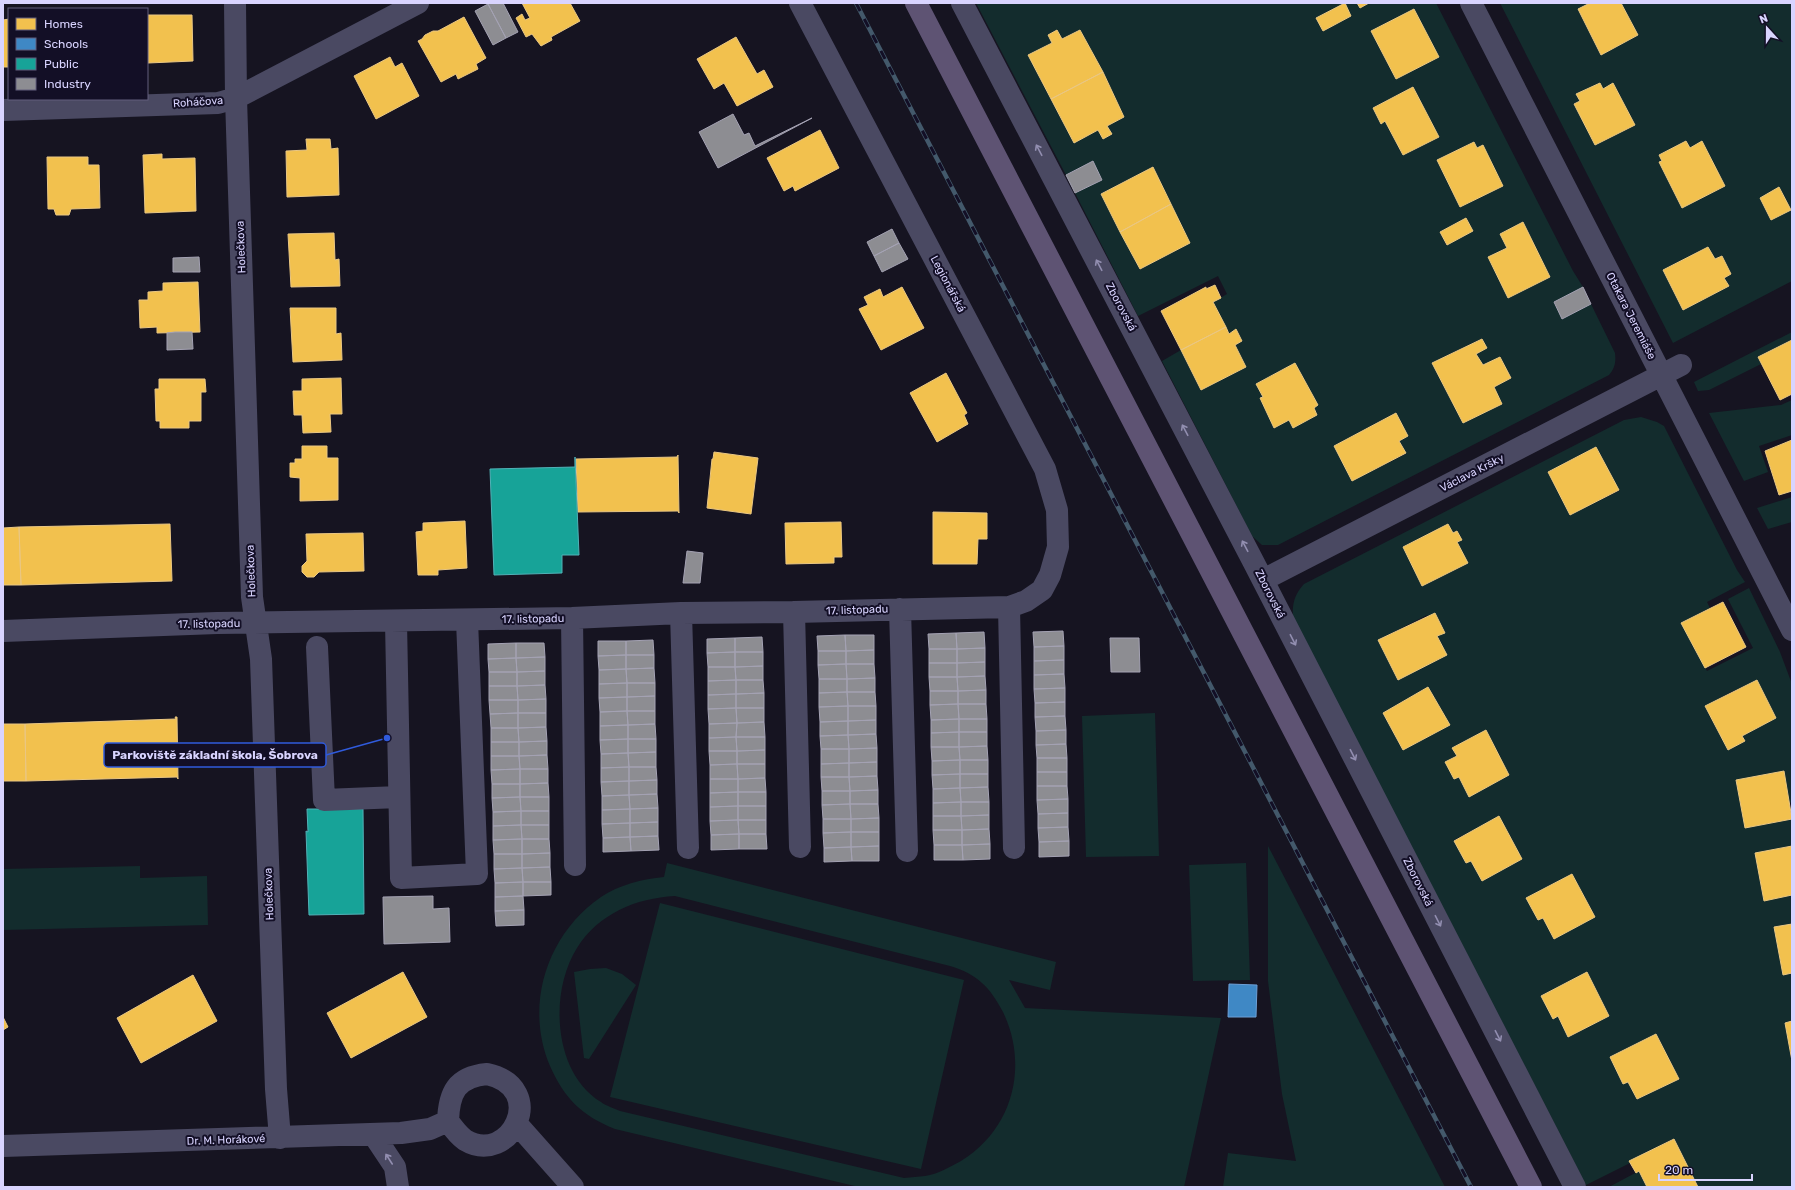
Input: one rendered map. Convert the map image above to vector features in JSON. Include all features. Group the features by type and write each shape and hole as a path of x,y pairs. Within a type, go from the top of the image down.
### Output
{"main road":[{"path":"916,3 1531,1187"}],"street":[{"name":"Holečkova","path":"235,3 236,98 252,597 261,659 276,1089 280,1138"},
{"name":"Roháčova","path":"3,110 218,102 236,98 418,3"},
{"name":"Legionářská","path":"800,3 1045,468 1057,510 1058,547 1050,575"},
{"name":"Zborovská","path":"962,3 1263,580 1575,1187"},
{"name":"Otakara Jeremiáše","path":"1471,3 1792,630"},
{"name":"Václava Kršky","path":"1263,580 1681,365"},
{"name":"17. listopadu","path":"3,631 217,624 396,622 572,618 681,613 1009,607 1026,601 1042,590 1050,575"},
{"path":"1009,607 1014,848"},
{"path":"900,609 907,850"},
{"path":"794,612 800,847"},
{"path":"681,613 688,848"},
{"path":"572,618 575,865"},
{"path":"396,622 401,878 477,874 467,620"},
{"path":"317,647 324,800 399,797"},
{"path":"486,1074 498,1076 508,1083 515,1091 519,1102 517,1124 499,1142 488,1145 475,1144 464,1139 448,1122 450,1097 456,1087 475,1075 486,1074"},
{"name":"Dr. M. Horákové","path":"3,1146 373,1134 430,1129 448,1122"},
{"path":"517,1124 573,1187"},
{"path":"373,1134 395,1167 398,1187"}],"green space":[{"path":"976,3 1357,3 1360,8 1369,3 1436,3 1573,271 1583,287 1554,302 1562,319 1591,304 1615,353 1614,367 1609,375 1278,545 1262,545 1252,536 1162,361 1181,350 1201,390 1246,367 1235,345 1242,341 1236,330 1229,333 1213,302 1227,294 1218,276 1138,316 1075,193 1102,180 1093,161 1066,175","holes":["1345,4 1351,16 1323,30 1317,18","1057,30 1062,39 1080,30 1103,72 1124,117 1107,126 1111,135 1103,139 1098,130 1074,143 1039,77 1052,43 1048,35","1371,31 1438,57 1396,79","1413,87 1439,137 1403,155 1385,121 1381,123 1373,108","1473,142 1477,148 1460,206 1437,160","1153,167 1190,243 1140,269 1101,194","1466,218 1473,231 1446,245 1440,232","1523,222 1550,277 1508,298 1488,257 1507,248 1500,234","1481,339 1487,348 1476,354 1483,365 1500,357 1511,378 1494,387 1502,404 1463,423 1432,363","1295,363 1318,405 1314,408 1317,414 1293,428 1289,420 1274,428 1260,398 1263,397 1257,384","1395,413 1408,436 1399,441 1406,454 1352,481 1334,446"]},
{"path":"1500,3 1590,3 1578,9 1601,55 1638,35 1621,3 1792,3 1792,281 1673,343","holes":["1613,84 1635,125 1595,145 1574,104","1686,141 1690,148 1702,142 1725,186 1682,208 1659,162 1662,161 1659,155","1760,198 1791,210 1771,220","1708,247 1715,259 1722,256 1731,274 1724,278 1729,286 1683,310 1663,270"]},
{"path":"1792,332 1792,340 1758,357 1761,364 1709,390 1698,391 1694,382"},
{"path":"1792,400 1792,435 1759,446 1768,472 1744,481 1709,413 1781,405"},
{"path":"1641,417 1664,426 1737,570 1745,582 1707,602 1710,608 1682,623 1705,668 1707,671 1753,648 1728,599 1749,588 1780,652 1792,684 1792,802 1789,803 1783,771 1736,781 1745,828 1792,819 1792,846 1755,853 1764,900 1792,895 1792,924 1774,927 1783,974 1792,973 1792,1021 1785,1023 1792,1061 1792,1187 1698,1187 1673,1139 1586,1185 1293,617 1295,599 1298,591 1304,584 1624,420","holes":["1596,447 1619,491 1570,515 1548,472","1448,524 1453,533 1457,531 1462,540 1457,542 1468,563 1422,586 1403,547","1435,613 1445,632 1437,636 1447,655 1398,679 1378,640 1427,615 1428,617","1757,681 1776,718 1742,736 1745,741 1728,750 1705,707 1731,692","1428,687 1450,725 1403,750 1383,713","1486,730 1509,775 1469,796 1459,777 1454,779 1445,762 1457,756 1453,748","1499,817 1522,859 1482,881 1471,861 1466,863 1454,840","1572,874 1595,917 1554,939 1543,918 1538,920 1527,898","1587,973 1609,1016 1569,1037 1558,1016 1553,1018 1541,996","1656,1034 1679,1079 1637,1099 1628,1082 1623,1084 1610,1057"]},
{"path":"1792,497 1792,522 1768,529 1757,508"},
{"path":"1155,713 1159,856 1086,857 1082,716"},
{"path":"1268,846 1445,1187 1223,1187 1228,1153 1296,1161 1282,1094 1268,981"},
{"path":"667,863 1056,962 1050,990 1009,980 1025,1008 1221,1018 1184,1187 859,1187 615,1129 603,1124 575,1105 561,1088 555,1077 543,1043 539,1019 540,995 546,972 554,951 567,930 582,912 601,897 615,889 647,879 664,877","holes":["675,896 950,966 975,977 988,989 998,1003 1011,1033 1015,1054 1015,1074 1011,1095 1004,1114 993,1132 979,1148 948,1168 925,1176 904,1178 620,1111 603,1103 585,1089 573,1072 565,1052 560,1031 562,987 568,966 577,948 586,936 607,917 632,904 660,897"]},
{"path":"1246,863 1250,980 1193,981 1189,865"},
{"path":"140,866 140,878 207,876 208,925 3,930 3,869"},
{"path":"660,903 964,980 921,1169 610,1097"},
{"path":"606,968 622,974 636,985 589,1059 584,1058 574,972"},
{"path":"1639,1171 1647,1187 1609,1187"}],"building: Homes":[{"path":"522,3 570,3 580,21 551,37 552,40 541,46 532,34 526,37 516,18 522,14 525,20 530,18"},
{"path":"1345,3 1351,16 1323,31 1316,18"},
{"path":"1357,3 1369,3 1360,8"},
{"path":"1590,3 1621,3 1638,35 1601,55 1578,9"},
{"path":"1414,9 1439,57 1396,79 1371,31"},
{"path":"148,15 192,15 193,61 148,63"},
{"path":"464,17 486,58 476,64 478,69 458,79 456,74 441,82 418,41 425,35 433,31 438,31"},
{"path":"8,19 8,67 3,67 3,20"},
{"path":"1057,30 1062,39 1080,30 1103,72 1051,99 1028,55 1052,43 1048,35"},
{"path":"736,37 757,74 764,70 773,87 737,106 724,83 714,89 697,59"},
{"path":"390,57 395,67 402,63 419,96 376,119 354,76"},
{"path":"1103,72 1124,117 1107,126 1112,134 1103,139 1098,130 1074,143 1051,99"},
{"path":"1600,83 1603,89 1613,83 1635,125 1595,145 1574,104 1580,101 1576,94"},
{"path":"1413,87 1439,137 1403,155 1385,121 1381,124 1373,108"},
{"path":"820,130 839,168 795,191 793,186 784,191 767,158"},
{"path":"306,139 330,139 331,149 338,148 339,195 287,197 286,151 307,150"},
{"path":"1686,141 1690,148 1702,141 1725,186 1682,208 1659,162 1662,161 1659,155"},
{"path":"1474,142 1477,148 1483,145 1503,186 1460,207 1437,160"},
{"path":"162,154 162,159 195,158 196,211 145,213 143,155"},
{"path":"47,157 88,157 88,165 99,165 100,208 71,209 69,215 56,215 54,209 48,209"},
{"path":"1153,167 1171,204 1120,232 1101,194"},
{"path":"1779,187 1791,210 1771,220 1760,198"},
{"path":"1171,204 1190,243 1140,269 1120,232"},
{"path":"1466,218 1473,231 1447,245 1440,232"},
{"path":"1523,222 1550,277 1508,298 1488,257 1507,248 1500,234"},
{"path":"334,233 335,260 339,259 340,286 291,287 288,234"},
{"path":"1708,247 1715,259 1722,256 1731,274 1724,278 1729,286 1683,310 1663,270"},
{"path":"198,282 200,332 157,333 157,327 140,328 139,300 148,300 148,292 163,291 163,283"},
{"path":"1215,285 1221,298 1213,302 1226,327 1181,350 1161,311 1206,287 1206,289"},
{"path":"902,287 924,328 881,350 859,309 868,305 864,297 880,289 883,297"},
{"path":"290,308 336,308 336,334 341,333 342,360 293,362"},
{"path":"1226,327 1229,334 1236,329 1242,341 1235,345 1246,367 1201,390 1181,350"},
{"path":"1482,339 1487,348 1476,354 1483,365 1500,357 1511,378 1494,387 1502,404 1463,423 1432,363"},
{"path":"1792,340 1792,394 1780,400 1758,357"},
{"path":"1295,363 1318,405 1314,408 1317,415 1293,428 1289,420 1274,428 1260,398 1263,397 1256,384"},
{"path":"946,373 967,413 964,415 968,424 937,442 910,393"},
{"path":"341,378 342,414 330,414 331,432 303,433 302,415 294,415 293,391 302,391 302,379"},
{"path":"159,379 205,379 206,392 201,392 201,421 189,421 189,428 160,428 160,421 156,421 155,389 159,389"},
{"path":"1396,413 1408,436 1399,441 1406,453 1352,481 1334,446"},
{"path":"1792,440 1792,491 1779,495 1765,451"},
{"path":"302,446 327,446 327,458 338,458 338,500 300,501 300,478 290,477 290,463 295,463 295,459 302,459"},
{"path":"1596,447 1619,490 1570,515 1548,472"},
{"path":"714,452 758,458 751,514 707,508"},
{"path":"678,455 679,513 678,511 578,512 576,459 677,457"},
{"path":"933,512 987,513 987,539 978,539 977,564 933,564"},
{"path":"465,521 467,568 438,570 438,575 418,575 416,532 423,531 423,523"},
{"path":"841,522 842,557 834,557 834,563 786,564 785,523"},
{"path":"170,524 172,581 21,585 19,527"},
{"path":"1448,524 1453,533 1457,531 1462,540 1457,542 1468,563 1422,586 1403,547"},
{"path":"19,527 21,585 3,585 3,528"},
{"path":"363,533 364,571 319,572 314,577 307,577 302,572 302,566 307,561 306,534"},
{"path":"1723,602 1746,647 1705,668 1681,623"},
{"path":"1435,613 1445,633 1437,636 1447,655 1398,680 1378,640"},
{"path":"1757,680 1776,718 1742,736 1745,741 1728,750 1705,706"},
{"path":"1428,687 1450,725 1403,750 1383,713"},
{"path":"175,717 177,717 178,779 177,777 26,781 25,724 176,719"},
{"path":"3,724 25,724 26,781 3,781"},
{"path":"1486,730 1509,775 1469,797 1459,777 1454,779 1445,762 1457,756 1452,748"},
{"path":"1784,771 1792,819 1745,828 1736,780"},
{"path":"1499,816 1522,859 1482,881 1471,861 1466,863 1454,841"},
{"path":"1792,846 1792,895 1764,901 1755,853"},
{"path":"1572,874 1595,917 1554,939 1543,918 1538,920 1526,898"},
{"path":"1792,924 1792,973 1783,975 1774,927"},
{"path":"403,972 427,1017 351,1058 327,1013"},
{"path":"1587,972 1609,1016 1568,1037 1558,1016 1553,1019 1541,996"},
{"path":"193,975 217,1021 141,1063 117,1018"},
{"path":"3,1017 8,1027 3,1030"},
{"path":"1792,1021 1792,1061 1785,1023"},
{"path":"1656,1034 1679,1079 1637,1099 1628,1082 1623,1084 1610,1057"},
{"path":"1674,1139 1698,1187 1647,1187 1639,1171 1636,1173 1629,1161"}],"building: Schools":[{"path":"1229,984 1257,985 1256,1017 1228,1017"}],"building: Public":[{"path":"575,457 579,555 562,555 562,573 494,575 490,469 575,467"},
{"path":"307,809 363,809 364,914 309,915 306,831 308,832"}],"building: Industry":[{"path":"503,3 518,32 506,38 488,4"},
{"path":"488,4 506,38 493,45 475,11"},
{"path":"733,114 744,135 749,133 755,146 812,118 718,168 699,132"},
{"path":"1093,161 1102,180 1075,193 1066,175"},
{"path":"892,229 899,243 874,256 867,242"},
{"path":"899,243 908,259 882,272 874,256"},
{"path":"199,257 200,272 173,272 173,258"},
{"path":"1583,287 1591,304 1562,319 1554,302"},
{"path":"192,332 193,349 167,350 167,333"},
{"path":"687,551 703,553 700,583 683,583"},
{"path":"1063,631 1064,646 1034,647 1033,632"},
{"path":"984,632 985,648 957,649 956,633"},
{"path":"956,633 957,649 929,649 928,634"},
{"path":"845,635 846,651 818,651 817,636"},
{"path":"845,635 874,635 874,650 846,651"},
{"path":"762,637 763,652 735,652 735,638"},
{"path":"735,638 735,652 707,653 707,639"},
{"path":"1110,638 1139,638 1140,672 1111,672"},
{"path":"653,640 654,655 626,655 626,641"},
{"path":"598,641 626,641 626,655 598,656"},
{"path":"516,643 516,658 488,659 488,644"},
{"path":"516,643 544,643 545,657 516,658"},
{"path":"1064,646 1064,660 1034,661 1034,647"},
{"path":"985,648 985,662 957,663 957,649"},
{"path":"929,649 957,649 957,663 929,663"},
{"path":"874,650 874,664 846,664 846,651"},
{"path":"818,651 846,651 846,664 818,665"},
{"path":"735,652 735,667 708,667 707,653"},
{"path":"735,652 763,652 763,666 735,667"},
{"path":"626,655 626,669 599,670 598,656"},
{"path":"626,655 654,655 654,668 626,669"},
{"path":"545,657 545,671 517,672 516,658"},
{"path":"516,658 517,672 489,672 488,659"},
{"path":"1064,660 1064,674 1034,675 1034,661"},
{"path":"985,662 985,676 957,677 957,663"},
{"path":"929,663 957,663 957,677 929,677"},
{"path":"846,664 874,664 875,678 847,679"},
{"path":"846,664 847,679 819,679 818,665"},
{"path":"763,666 763,680 736,680 735,667"},
{"path":"708,667 735,667 736,680 708,681"},
{"path":"654,668 655,683 627,683 626,669"},
{"path":"626,669 627,683 599,684 599,670"},
{"path":"545,671 545,685 517,686 517,672"},
{"path":"489,672 517,672 517,686 489,686"},
{"path":"1064,674 1065,688 1034,689 1034,675"},
{"path":"985,676 986,690 958,691 957,677"},
{"path":"929,677 957,677 958,691 930,691"},
{"path":"875,678 875,692 847,692 847,679"},
{"path":"819,679 847,679 847,692 819,693"},
{"path":"736,680 763,680 764,693 736,694"},
{"path":"736,680 736,694 708,695 708,681"},
{"path":"627,683 655,683 655,696 627,697"},
{"path":"627,683 627,697 599,698 599,684"},
{"path":"545,685 546,699 518,700 517,686"},
{"path":"489,686 517,686 518,700 489,700"},
{"path":"1065,688 1065,702 1035,703 1034,689"},
{"path":"986,690 986,704 958,704 958,691"},
{"path":"930,691 958,691 958,704 930,705"},
{"path":"847,692 875,692 876,706 848,706"},
{"path":"847,692 848,706 819,707 819,693"},
{"path":"764,693 764,708 736,708 736,694"},
{"path":"736,694 736,708 708,709 708,695"},
{"path":"655,696 655,711 627,711 627,697"},
{"path":"627,697 627,711 600,712 599,698"},
{"path":"546,699 546,713 518,713 518,700"},
{"path":"489,700 518,700 518,713 490,714"},
{"path":"1065,702 1065,716 1035,717 1035,703"},
{"path":"958,704 986,704 987,719 959,719"},
{"path":"958,704 959,719 931,720 930,705"},
{"path":"848,706 876,706 876,720 848,721"},
{"path":"848,706 848,721 820,722 819,707"},
{"path":"736,708 737,723 709,724 708,709"},
{"path":"736,708 764,708 764,722 737,723"},
{"path":"627,711 628,725 600,726 600,712"},
{"path":"627,711 655,711 655,724 628,725"},
{"path":"518,713 546,713 546,727 518,728"},
{"path":"518,713 518,728 491,728 490,714"},
{"path":"1065,716 1066,730 1036,731 1035,717"},
{"path":"959,719 959,732 931,733 931,720"},
{"path":"959,719 987,719 987,732 959,732"},
{"path":"876,720 876,734 848,735 848,721"},
{"path":"848,721 848,735 820,736 820,722"},
{"path":"764,722 765,737 736,737 737,723"},
{"path":"737,723 736,737 709,738 709,724"},
{"path":"655,724 656,739 628,739 628,725"},
{"path":"628,725 628,739 600,740 600,726"},
{"path":"546,727 547,741 519,742 518,728"},
{"path":"491,728 518,728 519,742 491,742"},
{"path":"1066,730 1066,744 1036,745 1036,731"},
{"path":"959,732 959,747 931,747 931,733"},
{"path":"959,732 987,732 987,746 959,747"},
{"path":"876,734 877,748 849,749 848,735"},
{"path":"848,735 849,749 821,749 820,736"},
{"path":"736,737 765,737 765,750 737,751"},
{"path":"736,737 737,751 709,751 709,738"},
{"path":"628,739 656,739 656,752 628,753"},
{"path":"628,739 628,753 601,754 600,740"},
{"path":"547,741 547,755 519,756 519,742"},
{"path":"491,742 519,742 519,756 491,756"},
{"path":"1066,744 1067,758 1037,758 1036,745"},
{"path":"987,746 988,760 960,760 959,747"},
{"path":"931,747 959,747 960,760 932,761"},
{"path":"877,748 877,762 849,763 849,749"},
{"path":"821,749 849,749 849,763 821,764"},
{"path":"765,750 765,764 737,764 737,751"},
{"path":"709,751 737,751 737,764 710,765"},
{"path":"656,752 656,767 629,767 628,753"},
{"path":"628,753 629,767 601,768 601,754"},
{"path":"547,755 548,769 520,769 519,756"},
{"path":"491,756 519,756 520,769 491,770"},
{"path":"1037,758 1067,758 1067,772 1037,772"},
{"path":"960,760 960,774 932,775 932,761"},
{"path":"960,760 988,760 988,774 960,774"},
{"path":"877,762 877,776 849,777 849,763"},
{"path":"849,763 849,777 821,777 821,764"},
{"path":"737,764 765,764 765,778 738,779"},
{"path":"737,764 738,779 710,779 710,765"},
{"path":"629,767 629,781 601,782 601,768"},
{"path":"629,767 656,767 657,780 629,781"},
{"path":"520,769 520,784 492,784 491,770"},
{"path":"520,769 548,769 548,783 520,784"},
{"path":"1037,772 1067,772 1067,786 1037,786"},
{"path":"960,774 988,774 988,787 960,788"},
{"path":"960,774 960,788 933,789 932,775"},
{"path":"877,776 878,790 850,791 849,777"},
{"path":"821,777 849,777 850,791 822,791"},
{"path":"765,778 766,792 738,792 738,779"},
{"path":"710,779 738,779 738,792 710,793"},
{"path":"657,780 657,794 629,795 629,781"},
{"path":"629,781 629,795 602,796 601,782"},
{"path":"548,783 549,797 520,797 520,784"},
{"path":"492,784 520,784 520,797 492,798"},
{"path":"1037,786 1067,786 1068,799 1037,800"},
{"path":"988,787 989,802 961,802 960,788"},
{"path":"960,788 961,802 933,803 933,789"},
{"path":"878,790 878,804 850,804 850,791"},
{"path":"822,791 850,791 850,804 822,805"},
{"path":"738,792 738,806 710,807 710,793"},
{"path":"738,792 766,792 766,806 738,806"},
{"path":"657,794 658,808 630,809 629,795"},
{"path":"629,795 630,809 602,810 602,796"},
{"path":"520,797 549,797 549,811 521,811"},
{"path":"520,797 521,811 493,812 492,798"},
{"path":"1068,799 1068,813 1038,814 1037,800"},
{"path":"961,802 989,802 989,815 961,816"},
{"path":"961,802 961,816 933,816 933,803"},
{"path":"850,804 878,804 879,818 851,819"},
{"path":"850,804 851,819 823,819 822,805"},
{"path":"738,806 766,806 766,820 738,820"},
{"path":"738,806 738,820 710,821 710,807"},
{"path":"658,808 658,822 630,823 630,809"},
{"path":"630,809 630,823 602,824 602,810"},
{"path":"521,811 549,811 549,825 521,825"},
{"path":"521,811 521,825 493,826 493,812"},
{"path":"1068,813 1068,827 1038,828 1038,814"},
{"path":"989,815 989,829 962,830 961,816"},
{"path":"933,816 961,816 962,830 933,830"},
{"path":"879,818 879,832 851,832 851,819"},
{"path":"823,819 851,819 851,832 823,833"},
{"path":"738,820 739,834 711,835 710,821"},
{"path":"738,820 766,820 766,834 739,834"},
{"path":"658,822 658,836 630,837 630,823"},
{"path":"630,823 630,837 603,838 602,824"},
{"path":"521,825 549,825 549,839 522,839"},
{"path":"521,825 522,839 493,840 493,826"},
{"path":"1068,827 1069,841 1039,842 1038,828"},
{"path":"989,829 990,844 962,845 962,830"},
{"path":"933,830 962,830 962,845 934,845"},
{"path":"851,832 879,832 879,846 851,847"},
{"path":"851,832 851,847 824,848 823,833"},
{"path":"739,834 739,849 711,850 711,835"},
{"path":"739,834 766,834 767,849 739,849"},
{"path":"658,836 659,850 631,851 630,837"},
{"path":"630,837 631,851 603,852 603,838"},
{"path":"522,839 522,854 494,854 493,840"},
{"path":"522,839 549,839 550,853 522,854"},
{"path":"1069,841 1069,856 1039,857 1039,842"},
{"path":"990,844 990,859 963,860 962,845"},
{"path":"934,845 962,845 963,860 934,860"},
{"path":"879,846 879,861 852,861 851,847"},
{"path":"851,847 852,861 824,862 824,848"},
{"path":"550,853 550,867 522,868 522,854"},
{"path":"494,854 522,854 522,868 494,869"},
{"path":"550,867 551,882 523,882 522,868"},
{"path":"522,868 523,882 495,883 494,869"},
{"path":"523,882 523,896 495,897 495,883"},
{"path":"523,882 551,882 551,895 523,896"},
{"path":"433,896 433,909 449,908 450,942 384,944 383,897"},
{"path":"523,896 524,910 495,911 495,897"},
{"path":"524,910 524,925 496,926 495,911"}],"railway":[{"path":"856,3 1471,1187"}],"place":[{"name":"Parkoviště základní škola, Šobrova","path":"387,738"}]}
